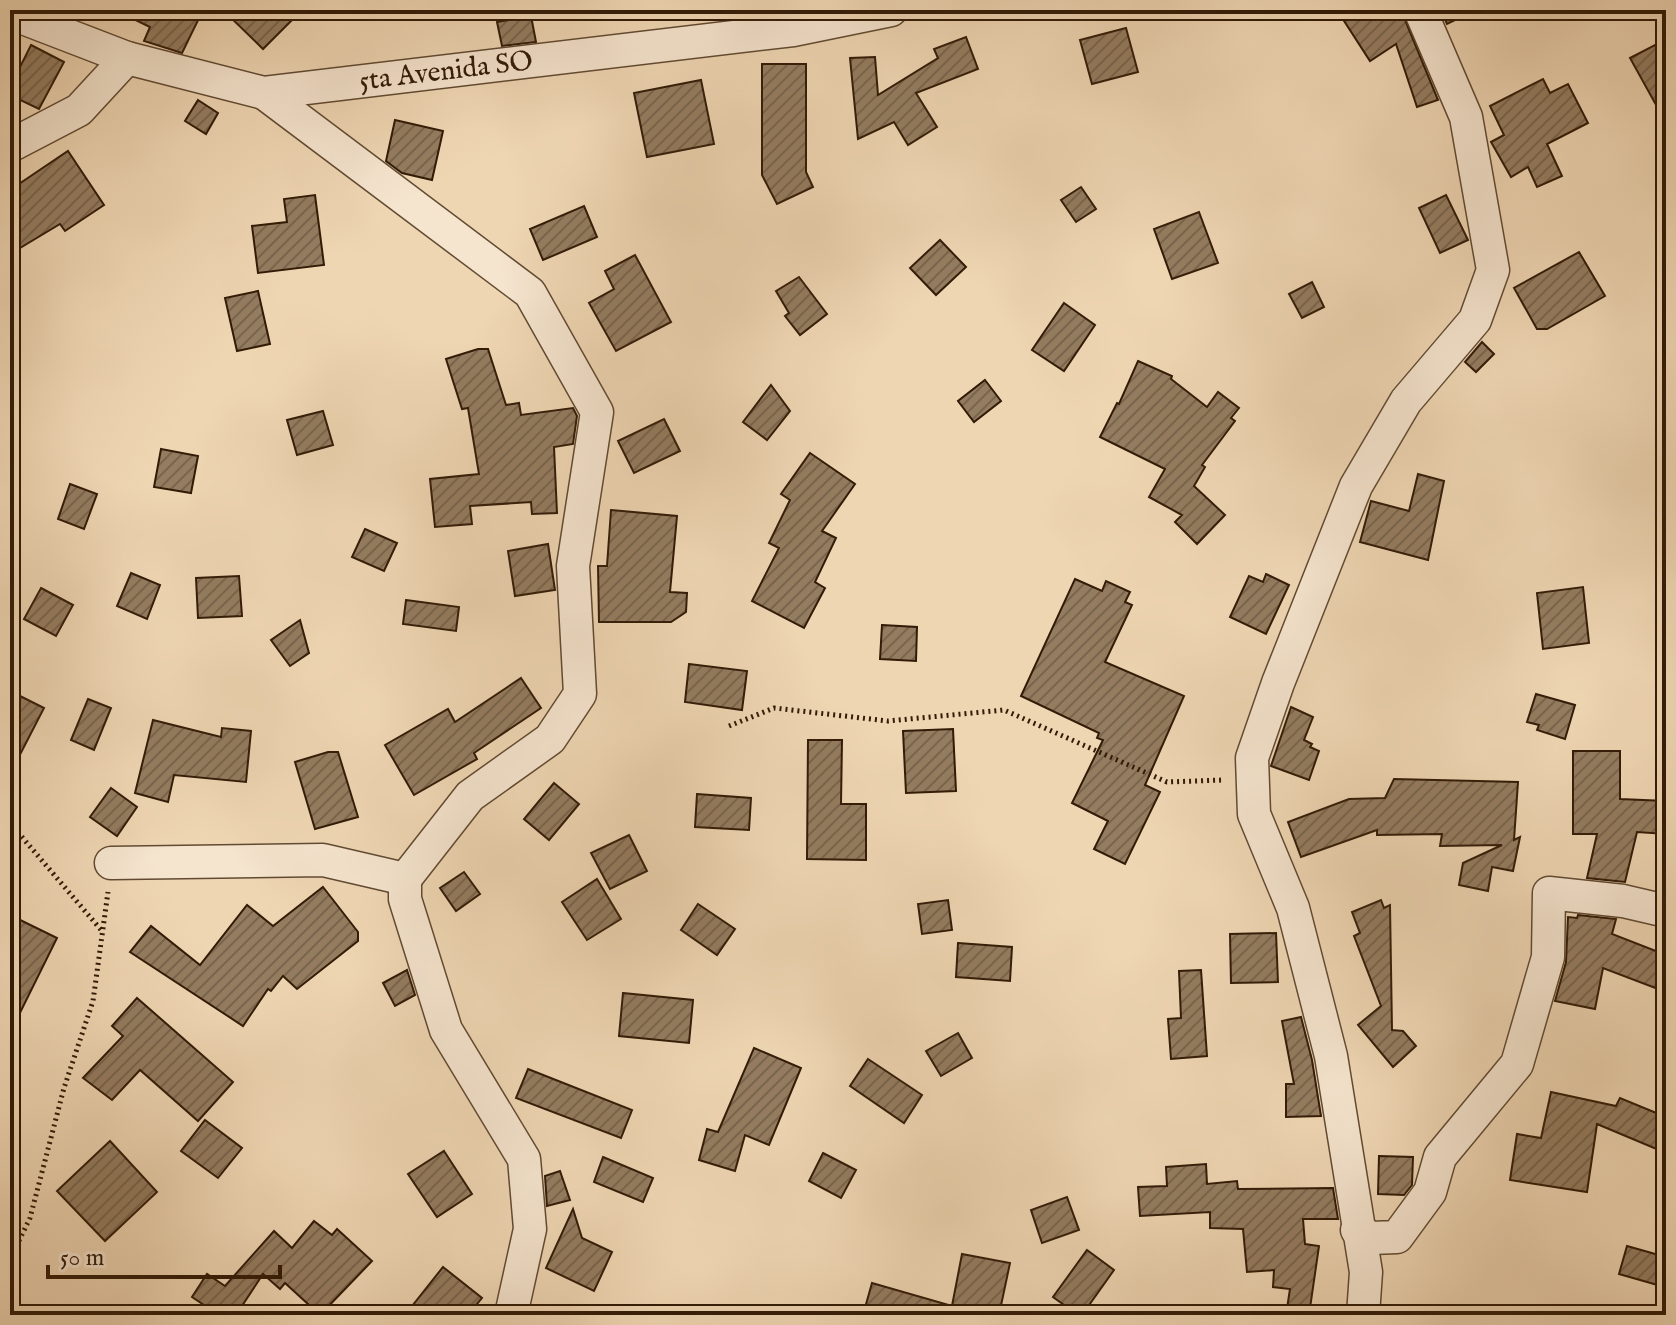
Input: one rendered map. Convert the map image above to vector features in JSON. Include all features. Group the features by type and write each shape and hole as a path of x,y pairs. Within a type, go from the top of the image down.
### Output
{"street":[{"name":"5ta Avenida SO","path":"10,13 127,58 264,93 793,30 891,10"},
{"path":"1363,1315 1366,1272 1331,1056 1293,908 1254,814 1252,758 1278,683 1356,486 1406,401 1475,320 1493,270 1466,117 1420,10"},
{"path":"10,146 79,110 127,58"},
{"path":"264,93 530,293 597,412 573,566 580,694 550,739 470,796 405,879 405,899 446,1030 524,1159 530,1229 511,1315"},
{"path":"111,863 323,860 405,879"},
{"path":"1357,1230 1371,1238 1397,1237 1430,1192 1440,1157 1517,1064 1548,957 1549,893 1623,901 1666,911"}],"path":[{"path":"729,726 774,708 888,721 1004,710 1167,782 1252,779"},
{"path":"10,823 103,932"},
{"path":"11,1257 30,1218 64,1088 93,1001 111,863"}],"building":[{"path":"115,10 203,10 182,53 144,41 150,27"},
{"path":"223,10 302,10 263,49"},
{"path":"1337,10 1401,10 1438,100 1417,107 1396,44 1370,61"},
{"path":"1441,10 1476,10 1447,24"},
{"path":"531,16 536,42 502,46 497,22"},
{"path":"1126,28 1138,72 1092,84 1080,40"},
{"path":"966,37 978,69 916,93 937,127 908,145 894,122 858,139 850,58 875,57 878,95 938,58 934,49"},
{"path":"31,45 64,62 39,109 10,95 10,87"},
{"path":"1655,45 1666,64 1666,123 1630,58"},
{"path":"762,64 806,64 806,172 813,187 777,204 762,175"},
{"path":"1543,79 1550,93 1568,84 1588,123 1547,144 1562,176 1537,187 1528,167 1511,177 1491,142 1504,135 1490,106"},
{"path":"701,80 714,144 647,157 634,93"},
{"path":"198,100 218,113 206,134 185,121"},
{"path":"395,120 443,131 432,180 402,173 386,161"},
{"path":"68,151 104,205 65,231 60,224 10,254 10,190"},
{"path":"1081,187 1096,209 1076,222 1061,200"},
{"path":"315,195 324,265 258,273 252,226 287,222 284,199"},
{"path":"1446,195 1468,240 1440,253 1419,208"},
{"path":"584,206 597,237 543,260 530,229"},
{"path":"1199,212 1218,263 1172,279 1154,229"},
{"path":"940,240 966,267 936,295 910,268"},
{"path":"1579,252 1605,296 1547,329 1537,329 1514,288"},
{"path":"635,255 671,322 616,351 589,303 614,289 605,271"},
{"path":"799,277 827,314 800,335 785,316 789,313 776,291"},
{"path":"1312,282 1324,307 1302,318 1289,294"},
{"path":"258,291 270,344 237,351 225,298"},
{"path":"1064,303 1095,325 1064,371 1032,350"},
{"path":"1482,342 1494,354 1476,372 1465,362"},
{"path":"488,349 506,405 519,403 521,415 573,408 577,416 573,444 554,447 557,513 532,514 531,502 470,506 472,524 435,527 430,479 479,474 468,408 462,409 446,359"},
{"path":"1138,361 1172,376 1171,379 1207,407 1218,392 1239,408 1231,418 1235,421 1202,465 1205,467 1194,486 1225,515 1197,544 1175,522 1182,515 1149,497 1165,469 1100,437"},
{"path":"985,380 1001,401 974,422 958,401"},
{"path":"771,385 790,411 767,440 743,422"},
{"path":"323,411 333,445 297,455 287,420"},
{"path":"664,419 680,451 634,473 618,441"},
{"path":"161,449 198,456 191,493 154,487"},
{"path":"810,453 855,484 822,531 836,538 815,582 825,588 804,628 752,601 779,548 769,543 790,500 781,494"},
{"path":"1418,474 1444,481 1428,560 1360,542 1371,501 1409,511"},
{"path":"70,484 97,494 84,529 58,519"},
{"path":"611,510 677,516 670,592 687,593 686,612 671,622 599,622 598,566 607,566"},
{"path":"365,529 397,543 384,571 352,557"},
{"path":"548,544 555,590 515,596 508,551"},
{"path":"131,573 160,585 147,619 117,606"},
{"path":"1266,574 1289,585 1266,634 1230,617 1249,576 1263,582"},
{"path":"239,576 242,616 198,618 196,578"},
{"path":"1075,579 1102,591 1106,581 1130,592 1125,602 1132,605 1105,662 1184,696 1145,785 1160,792 1125,864 1094,849 1108,821 1072,803 1103,740 1097,738 1099,733 1021,696"},
{"path":"1583,587 1589,643 1543,649 1537,593"},
{"path":"41,588 73,605 56,636 24,619"},
{"path":"406,600 459,607 456,631 403,624"},
{"path":"300,620 309,653 290,666 271,640"},
{"path":"882,625 917,627 916,661 880,659"},
{"path":"689,664 747,671 742,710 685,702"},
{"path":"521,678 541,708 474,753 477,759 414,795 385,745 448,709 455,722"},
{"path":"10,691 44,708 10,774"},
{"path":"1536,694 1575,705 1565,739 1537,730 1539,725 1527,722"},
{"path":"88,699 111,708 94,750 71,740"},
{"path":"1291,707 1313,717 1304,740 1319,751 1309,780 1271,766"},
{"path":"153,720 221,737 222,728 251,731 246,782 174,775 168,802 135,793"},
{"path":"953,729 956,791 906,793 903,731"},
{"path":"808,740 842,740 841,804 866,804 866,860 807,859"},
{"path":"1573,751 1620,751 1620,799 1666,801 1666,834 1637,832 1625,882 1587,878 1597,834 1573,834"},
{"path":"338,752 358,817 315,829 295,762"},
{"path":"1394,779 1518,782 1514,840 1520,837 1513,871 1492,867 1488,891 1459,885 1463,863 1502,845 1440,846 1442,834 1377,835 1377,830 1301,857 1288,822 1349,799 1385,798"},
{"path":"554,783 579,804 549,840 524,819"},
{"path":"111,788 137,807 117,836 90,817"},
{"path":"697,794 751,798 749,830 695,827"},
{"path":"629,835 647,871 610,889 591,853"},
{"path":"464,872 480,894 456,911 440,888"},
{"path":"597,879 621,919 587,940 562,902"},
{"path":"323,887 358,932 358,941 297,989 283,976 271,991 268,989 243,1026 130,952 151,926 200,965 247,905 273,926"},
{"path":"948,900 952,930 922,934 918,904"},
{"path":"1381,900 1384,908 1390,905 1392,1030 1403,1031 1416,1046 1393,1067 1358,1025 1381,1006 1354,936 1360,933 1352,912"},
{"path":"698,904 735,929 717,955 681,930"},
{"path":"10,915 57,938 10,1033"},
{"path":"1578,915 1616,919 1612,934 1666,955 1666,992 1603,968 1595,1009 1555,1001 1566,962 1568,917 1577,918"},
{"path":"1276,933 1278,982 1231,983 1230,934"},
{"path":"958,943 1012,947 1010,981 956,977"},
{"path":"407,970 415,995 395,1006 383,983"},
{"path":"1201,970 1207,1056 1171,1059 1168,1019 1181,1018 1179,971"},
{"path":"623,993 693,1000 689,1043 619,1036"},
{"path":"137,998 233,1082 198,1121 140,1070 112,1100 83,1078 123,1036 112,1026"},
{"path":"1301,1017 1321,1116 1286,1117 1286,1084 1294,1084 1282,1021"},
{"path":"958,1033 972,1058 941,1076 926,1051"},
{"path":"754,1048 801,1068 769,1145 745,1135 735,1171 699,1160 707,1129 718,1132"},
{"path":"868,1059 922,1095 904,1123 850,1086"},
{"path":"528,1069 632,1110 621,1138 516,1098"},
{"path":"1551,1092 1616,1106 1620,1098 1666,1117 1666,1153 1597,1124 1587,1192 1510,1180 1517,1134 1541,1138"},
{"path":"205,1120 242,1148 218,1178 181,1151"},
{"path":"110,1141 157,1192 105,1241 57,1191"},
{"path":"444,1151 472,1194 437,1217 408,1174"},
{"path":"823,1153 856,1170 841,1198 809,1181"},
{"path":"1379,1156 1413,1157 1412,1185 1404,1195 1378,1194"},
{"path":"603,1157 653,1178 643,1202 594,1182"},
{"path":"1206,1164 1207,1184 1237,1181 1238,1189 1333,1188 1338,1219 1303,1219 1305,1244 1319,1246 1309,1315 1286,1315 1290,1289 1273,1287 1274,1270 1247,1272 1243,1229 1210,1228 1210,1212 1140,1216 1138,1187 1167,1186 1166,1167"},
{"path":"560,1171 570,1200 547,1206 545,1176"},
{"path":"1067,1197 1079,1230 1042,1243 1031,1210"},
{"path":"573,1209 582,1238 612,1252 594,1291 546,1268"},
{"path":"314,1221 332,1235 337,1229 372,1261 320,1315 285,1283 280,1289 263,1274 236,1315 219,1315 192,1297 207,1274 225,1286 274,1231 292,1248"},
{"path":"1627,1246 1666,1257 1661,1286 1619,1274"},
{"path":"1087,1250 1114,1270 1082,1315 1078,1315 1053,1297"},
{"path":"962,1254 1010,1263 999,1315 863,1315 872,1283 952,1306"},
{"path":"443,1267 482,1298 468,1315 405,1315"}]}
